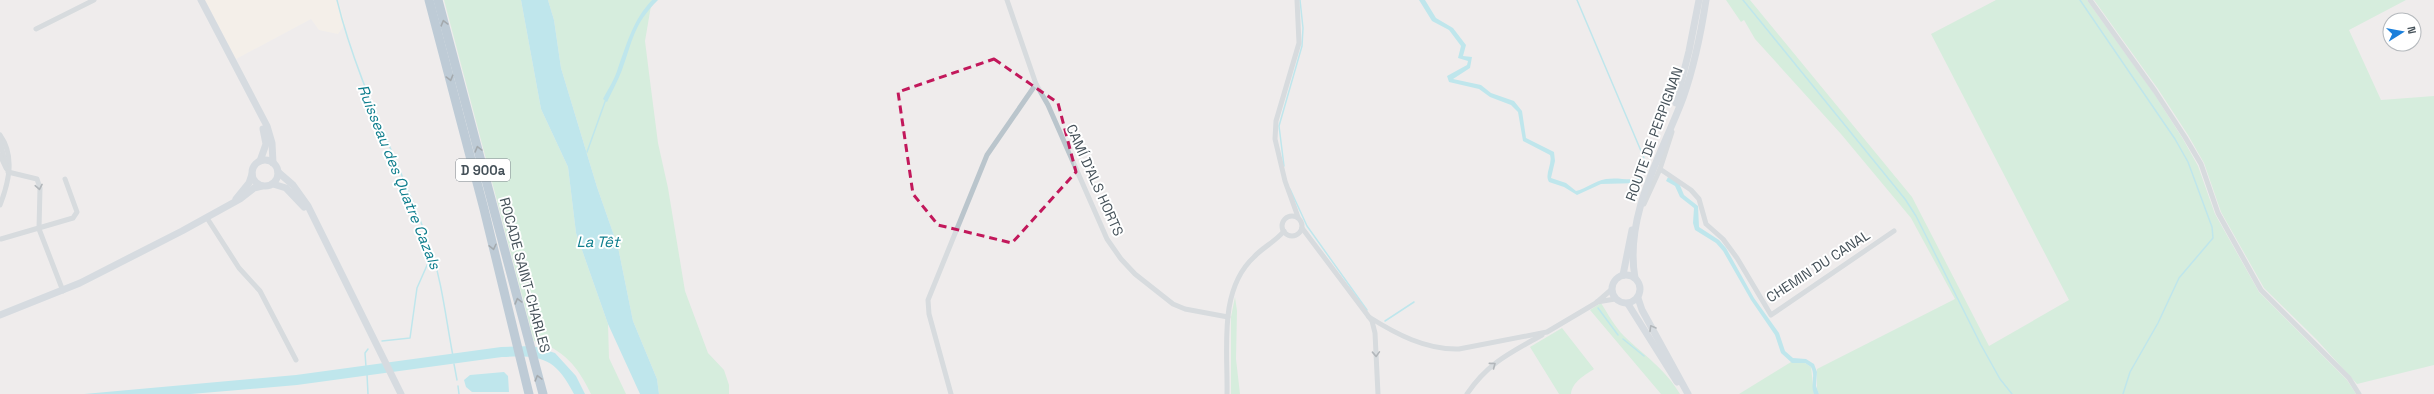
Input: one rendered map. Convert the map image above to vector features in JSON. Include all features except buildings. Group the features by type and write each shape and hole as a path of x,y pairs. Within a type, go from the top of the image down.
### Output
{"highway":[{"name":"ROCADE SAINT-CHARLES","path":"429,0 484,209 529,394"},
{"name":"ROCADE SAINT-CHARLES","path":"438,0 543,394"}],"main road":[{"path":"201,0 267,126 272,143 273,163 278,172 300,193 386,360 401,394"},
{"name":"ROUTE DE PERPIGNAN","path":"1623,275 1636,209 1644,183 1682,84 1699,0"},
{"name":"ROUTE DE PERPIGNAN","path":"1635,278 1632,260 1638,218 1647,184 1676,116 1694,60 1706,0"},
{"path":"233,203 249,183 254,166 260,160 266,144 264,129 246,88"},
{"path":"260,160 273,163"},
{"path":"273,184 278,172"},
{"path":"252,174 255,182 262,186"},
{"path":"0,315 63,291 207,218 233,203 254,188 273,184 286,188 300,201 320,232"},
{"path":"1638,298 1628,304 1621,303 1615,299 1612,289 1615,280 1623,275 1635,278 1640,287 1638,298 1642,310 1688,394"},
{"path":"1628,304 1684,394"},
{"path":"394,377 406,394"}],"street":[{"path":"36,29 94,0"},
{"name":"CAMÍ D'ALS HORTS","path":"1007,0 1036,84 1048,105 1107,239 1121,259 1135,274 1173,304 1185,309 1228,317"},
{"path":"1297,0 1299,43 1276,121 1275,139 1284,181 1302,228 1313,240 1369,317 1375,332 1378,394"},
{"path":"2090,0 2164,104 2201,164 2218,213 2261,290 2349,378 2359,394"},
{"path":"951,394 930,314 928,300 987,155 1036,84"},
{"path":"1638,218 1660,169 1676,116"},
{"path":"0,135 10,154 5,191 0,205"},
{"path":"0,142 8,172"},
{"path":"0,155 8,172"},
{"name":"CHEMIN DU CANAL","path":"1660,169 1691,190 1699,199 1706,224 1723,239 1737,258 1771,315 1894,230"},
{"path":"8,172 37,179 40,188 39,229 63,291"},
{"path":"0,239 73,218 77,212 65,179"},
{"path":"1290,236 1284,231 1282,224 1290,216 1292,200"},
{"path":"1290,216 1298,217"},
{"path":"207,218 239,268 260,291 296,360"},
{"path":"1298,234 1302,228"},
{"path":"1227,394 1228,317 1231,296 1238,278 1253,257 1273,243 1284,231"},
{"path":"1273,243 1298,234 1313,240"},
{"path":"1467,394 1480,374 1506,355 1596,302 1612,289"},
{"path":"1596,302 1615,299"},
{"path":"1369,317 1400,336 1447,350 1496,344 1547,332"}],"highlighted area":[{"path":"994,59 1058,103 1076,172 1012,243 938,225 913,194 898,92"}],"shaded area":[{"path":"205,0 338,0 345,24 338,34 319,30 311,19 236,59"}],"green space":[{"path":"444,0 521,0 541,109 568,167 576,233 608,324 609,358 626,394 591,394 581,375 569,360 545,344 534,341"},
{"path":"548,0 652,0 645,41 658,143 668,188 685,291 708,353 724,370 729,385 729,394 659,394 657,379 633,321 618,247 597,187 561,68 554,20"},
{"path":"1726,0 1750,0 1912,197 1989,346 2069,300 1931,34 1996,0 2087,0 2153,92 2183,139 2198,166 2215,214 2259,292 2347,380 2356,394 1819,394 1817,389 1817,369 1955,299 1911,218 1841,134 1755,39 1744,20 1741,22"},
{"path":"2094,0 2406,0 2349,30 2381,100 2434,96 2434,365 2357,384 2317,340 2264,288 2221,212 2204,163 2158,89"},
{"path":"1235,297 1237,311 1236,359 1240,394 1231,394 1231,317"},
{"path":"1601,303 1624,336 1668,377 1680,394 1661,394 1590,310"},
{"path":"1562,328 1594,369 1576,382 1571,394 1559,394 1530,347"},
{"path":"1791,362 1805,363 1811,367 1814,394 1739,394"}],"water":[{"name":"La Têt","path":"521,0 548,0 554,20 561,68 597,187 618,247 633,321 657,379 659,394 640,394 608,324 576,233 568,167 541,109"},
{"path":"652,0 658,0 643,17 635,33 620,74 607,102 603,99 615,76 631,32 645,8"},
{"path":"1419,0 1425,0 1436,18 1453,28 1466,45 1463,56 1472,57 1470,68 1453,79 1481,85 1491,93 1514,101 1522,111 1526,138 1554,152 1555,161 1551,178 1566,183 1576,191 1606,179 1641,178 1640,183 1601,184 1577,195 1564,187 1549,182 1547,176 1551,158 1550,155 1523,141 1518,112 1511,105 1490,97 1479,89 1449,82 1447,76 1467,65 1468,61 1458,58 1461,46 1449,30 1432,21"},
{"path":"1668,177 1679,183 1684,195 1698,206 1699,227 1719,240 1726,248 1754,298 1779,333 1785,351 1793,358 1806,359 1814,364 1817,372 1816,386 1819,394 1814,394 1813,391 1813,374 1811,367 1805,363 1792,363 1781,353 1775,335 1751,300 1723,251 1716,243 1695,230 1693,223 1694,208 1680,197 1675,186 1666,181"},
{"path":"533,346 555,353 576,376 585,394 574,394 560,372 546,361 537,358 516,356 297,385 191,394 84,394 296,375 501,347"},
{"path":"504,372 508,376 509,392 472,392 466,387 464,380 470,375"}],"waterway":[{"name":"Ruisseau des Quatre Cazals","path":"337,0 356,63 430,246 441,287 453,356"},
{"path":"1284,166 1279,126 1302,46 1303,28 1300,0"},
{"path":"1577,0 1644,158"},
{"path":"1743,0 1905,199 1916,216 1981,345 2000,379 2012,394"},
{"path":"2080,0 2175,139 2188,162 2212,227 2213,238 2179,278 2158,323 2130,372 2123,394"},
{"path":"587,152 606,99"},
{"path":"1290,189 1307,226 1367,310"},
{"path":"382,341 410,338 417,288 432,254"},
{"path":"1385,321 1414,302"},
{"path":"1598,308 1618,335"},
{"path":"1623,339 1644,356"},
{"path":"366,367 365,353 368,349"},
{"name":"Ruisseau des Quatre Cazals","path":"454,364 457,380"},
{"path":"367,374 368,394"},
{"name":"Ruisseau des Quatre Cazals","path":"458,386 459,394"}]}
